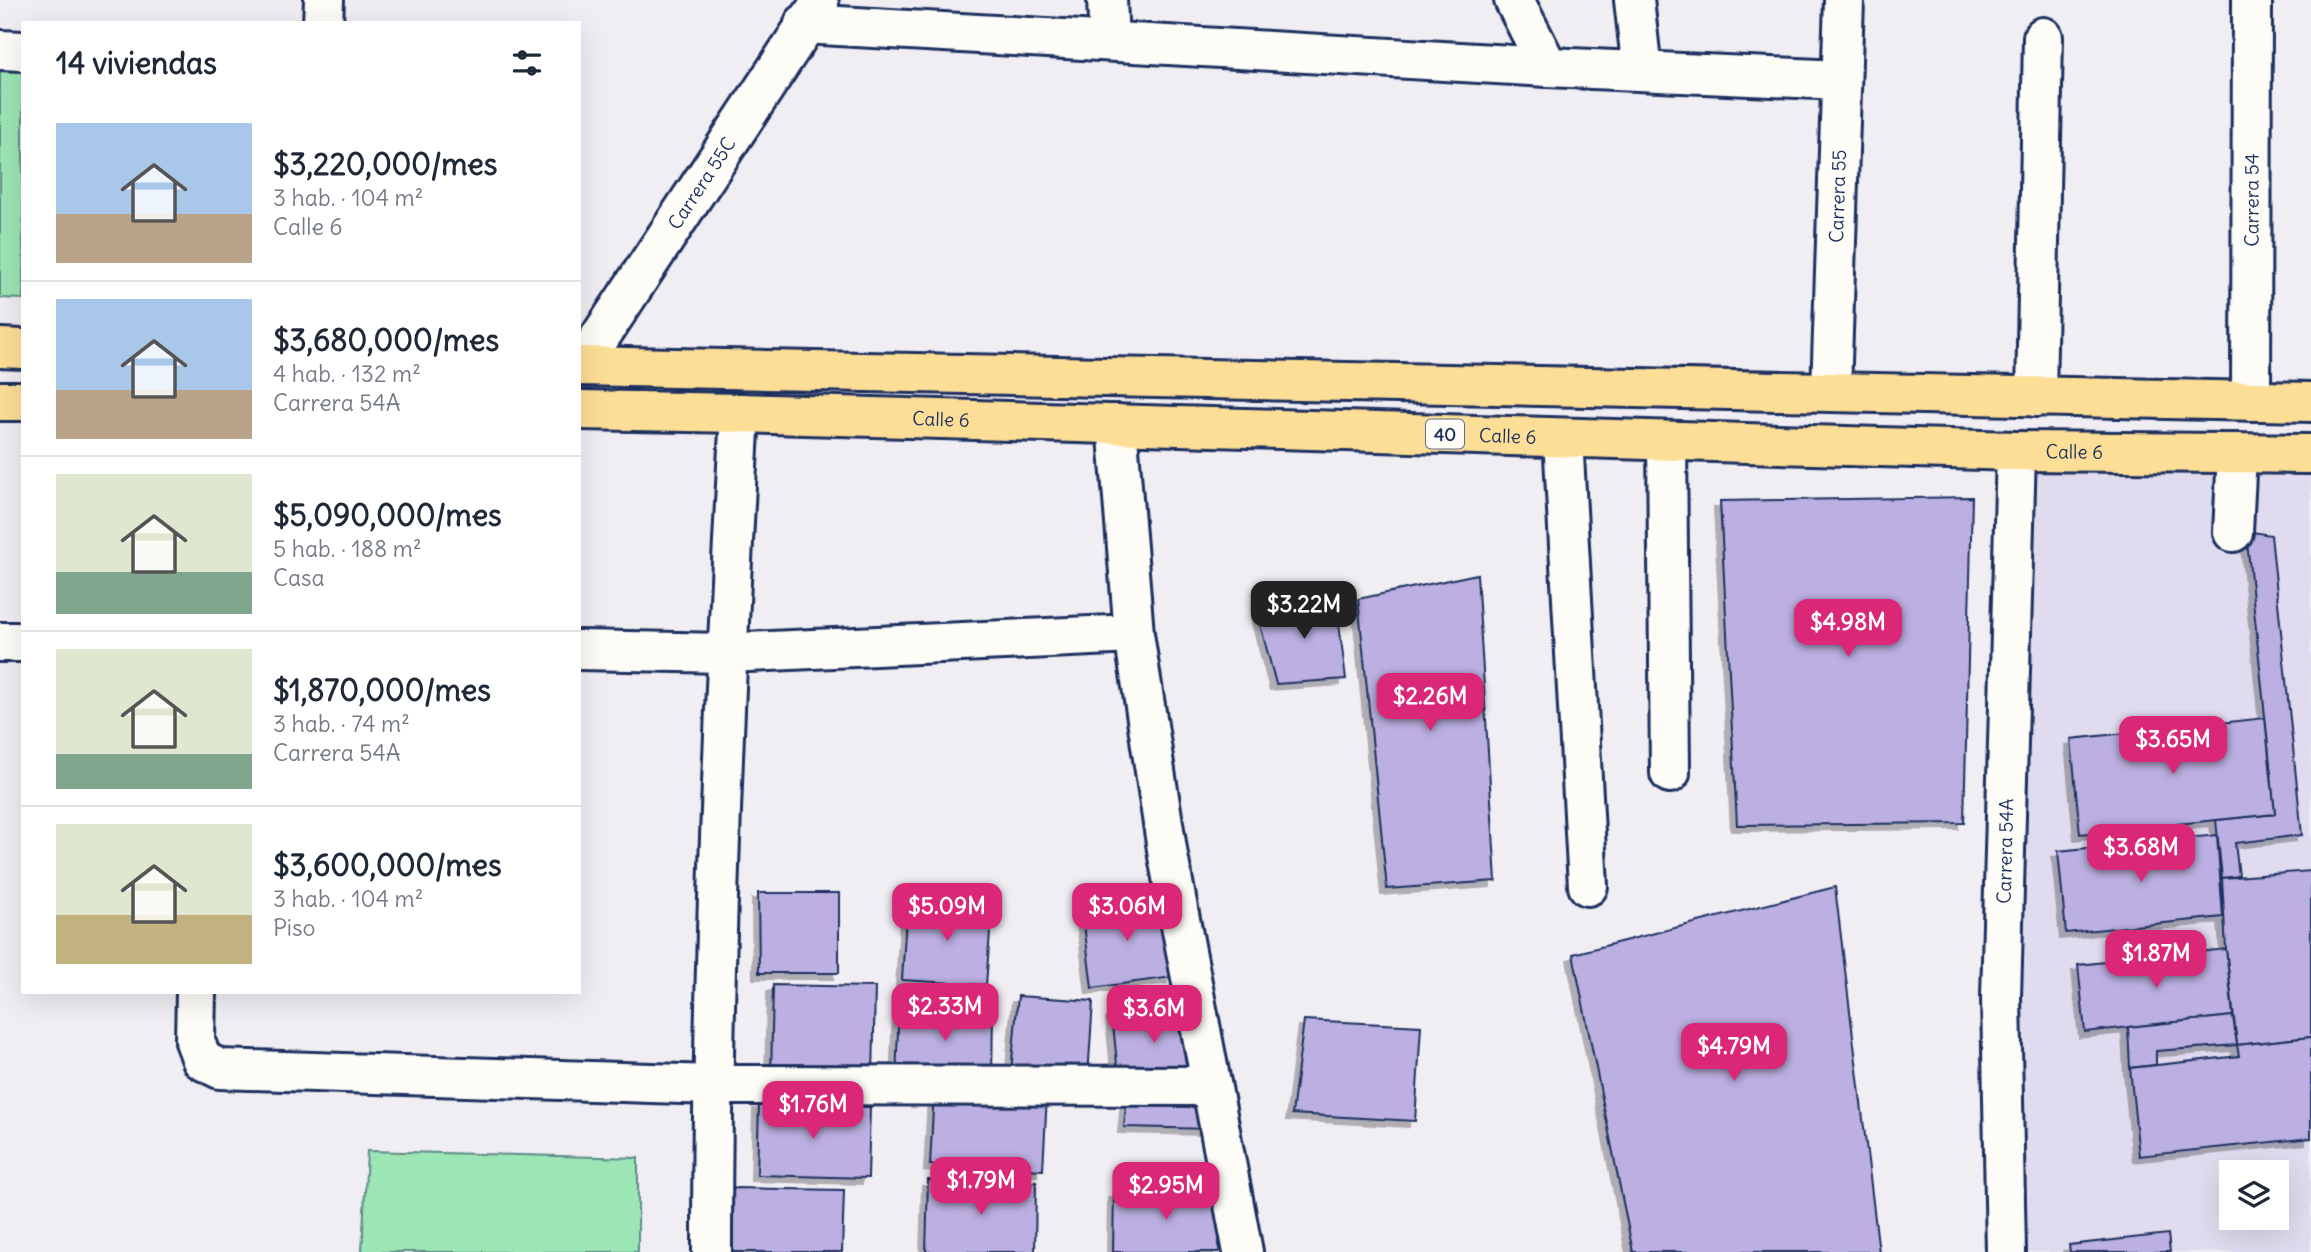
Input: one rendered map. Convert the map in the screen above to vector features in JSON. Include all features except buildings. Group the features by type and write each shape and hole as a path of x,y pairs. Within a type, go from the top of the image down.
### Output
{"highway":[{"path":"0,348 21,349"},
{"path":"581,366 2311,402"},
{"path":"0,401 21,401"},
{"name":"Calle 6","path":"581,410 2017,451 2311,454"}],"street":[{"path":"323,21 324,0"},
{"path":"1107,0 1109,41"},
{"path":"1514,0 1548,66"},
{"path":"1634,0 1642,71"},
{"name":"Carrera 55","path":"1831,392 1844,0"},
{"name":"Carrera 54","path":"2251,401 2252,0"},
{"path":"813,12 1109,41 1841,80"},
{"name":"Carrera 55C","path":"581,364 813,12"},
{"path":"2036,397 2043,37"},
{"path":"0,50 21,51"},
{"path":"712,1252 712,1085 726,653 740,413"},
{"path":"1117,424 1134,635 1168,856 1243,1252"},
{"path":"1563,438 1588,886"},
{"path":"1667,441 1670,773"},
{"name":"Carrera 54A","path":"2006,1252 2001,997 2017,451"},
{"path":"2233,533 2237,453"},
{"path":"581,650 726,653 1134,635"},
{"path":"0,642 21,642"},
{"path":"196,994 195,1041 202,1060 220,1069 712,1085 1210,1086"}],"shaded area":[{"path":"2016,451 2311,454 2311,1252 2010,1252"}],"green space":[{"path":"0,67 21,68 21,299 0,298"},
{"path":"367,1151 638,1158 638,1252 362,1252"}]}
